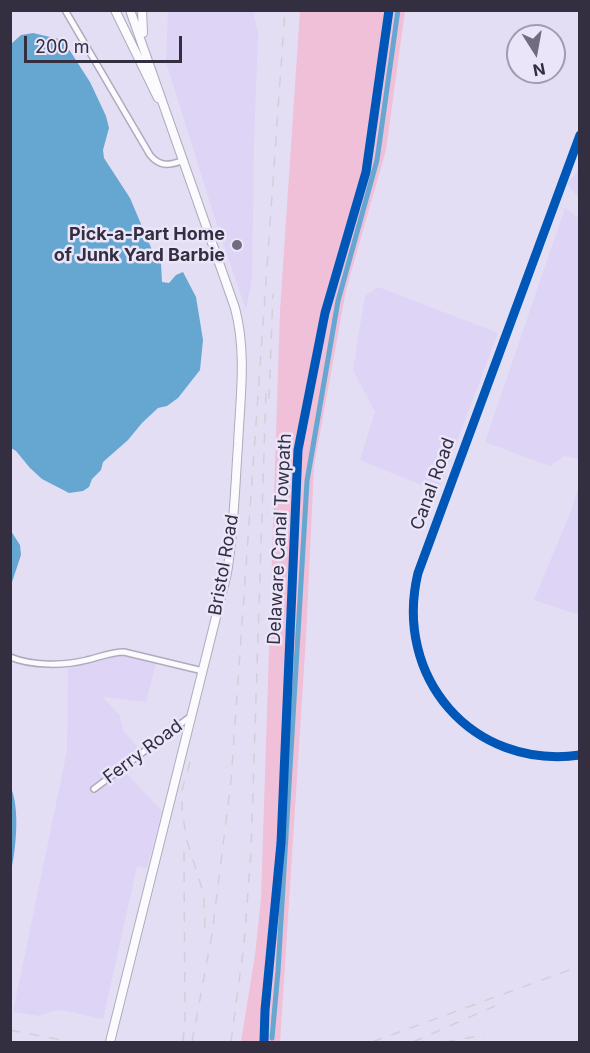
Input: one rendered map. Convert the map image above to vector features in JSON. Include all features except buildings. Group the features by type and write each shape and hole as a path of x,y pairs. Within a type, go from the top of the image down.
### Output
{"main road":[{"path":"115,10 167,113"},
{"path":"128,10 159,90"},
{"path":"142,10 145,42 159,90"},
{"name":"Bristol Road","path":"110,1042 231,551 242,350 235,308 159,90"}],"street":[{"path":"65,10 150,155 164,165 184,160"},
{"name":"Canal Road","path":"579,135 418,573 412,609 415,639 422,664 435,690 459,719 490,741 521,753 548,757 579,754"},
{"path":"10,657 30,662 69,663 124,652 203,671"},
{"name":"Ferry Road","path":"94,789 191,716"}],"shaded area":[{"path":"168,11 253,11 258,33 252,278 246,310 166,62"},
{"path":"300,11 405,11 386,150 346,290 314,466 306,637 280,1042 241,1042 255,955 261,899 280,311"},
{"path":"579,169 579,198 567,184"},
{"path":"565,208 579,218 579,459 564,456 550,466 485,442"},
{"path":"378,287 498,333 438,492 360,460 375,412 353,370 365,296"},
{"path":"579,483 580,615 534,600 573,506"},
{"path":"120,654 156,663 146,702 103,697 120,716 123,730 138,748 117,764 162,811 147,868 137,866 103,1019 62,1010 39,1016 13,1012 67,751 68,668"}],"water":[{"path":"33,33 63,40 90,82 106,116 109,128 103,150 104,158 130,198 152,250 161,264 162,282 169,283 176,275 183,272 196,297 203,340 200,370 178,398 167,406 158,408 128,440 103,462 101,470 92,479 89,487 83,491 69,493 42,479 11,448 11,44 21,35"},
{"path":"11,531 20,545 21,555 11,585"},
{"path":"11,788 16,807 16,841 11,871"}],"waterway":[{"path":"272,1038 307,481 338,301 377,160 398,10"}],"railway":[{"path":"192,1042 212,934 231,781 285,10"},
{"path":"269,399 273,294"},
{"path":"231,1042 244,944 251,852 266,390"},
{"path":"190,762 182,790 182,811 187,841 204,895 205,932"},
{"path":"183,1042 185,1020 184,851"},
{"path":"372,1042 580,966"},
{"path":"413,1042 495,1006"},
{"path":"10,1030 72,1042"},
{"path":"445,1042 485,1035"}],"cycle path":[{"name":"Delaware Canal Towpath","path":"264,1042 281,843 298,450 325,313 366,172 389,10"},
{"path":"580,135 418,573 413,611 418,647 430,680 449,709 475,731 506,748 541,756 580,755"}],"place":[{"name":"Pick-a-Part Home of Junk Yard Barbie","path":"237,245"}]}
